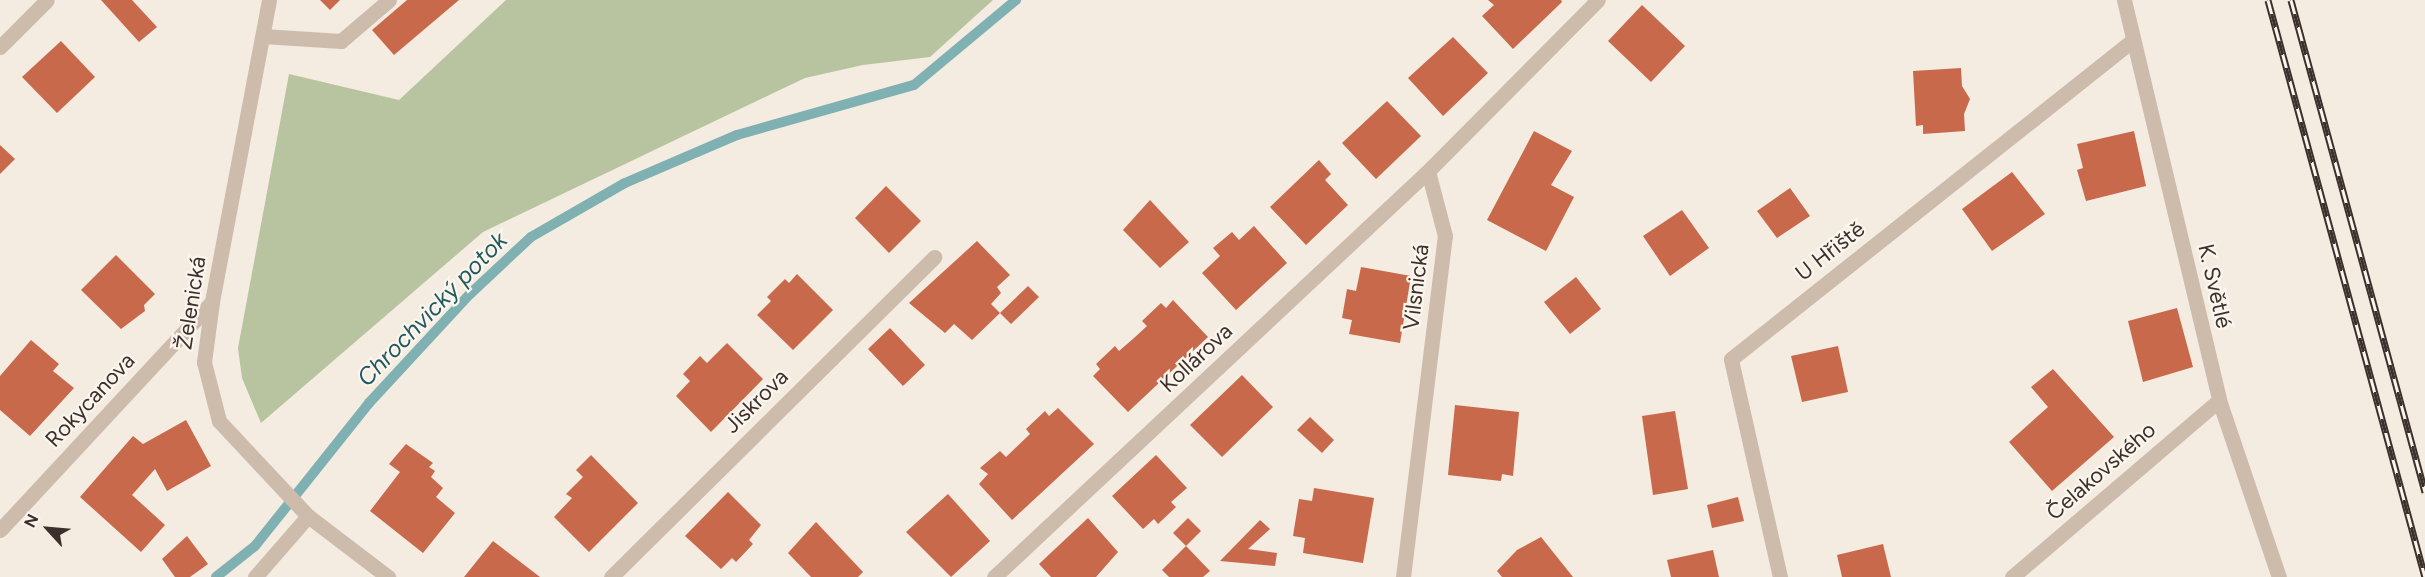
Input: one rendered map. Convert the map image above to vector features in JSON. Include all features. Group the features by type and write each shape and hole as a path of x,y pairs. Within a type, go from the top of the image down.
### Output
{"street":[{"path":"0,46 47,0"},
{"name":"Želenická","path":"269,0 212,302 204,362 219,421 273,482 304,512 388,577"},
{"path":"262,36 341,41 389,0"},
{"path":"1428,171 1598,0"},
{"name":"K. Světlé","path":"2124,0 2219,400 2279,577"},
{"name":"U Hřiště","path":"1780,577 1731,359 2133,40"},
{"name":"Kollárova","path":"994,577 1428,171"},
{"name":"Vilsnická","path":"1403,577 1445,236 1428,171"},
{"name":"Jiskrova","path":"611,577 934,257"},
{"name":"Rokycanova","path":"0,530 212,302"},
{"name":"Čelakovského","path":"2012,577 2219,400"},
{"path":"255,577 304,512"}],"green space":[{"path":"506,0 993,0 930,57 863,65 805,78 483,232 261,423 242,378 238,348 289,74 399,100"}],"building":[{"path":"101,0 132,0 157,27 139,42"},
{"path":"320,0 340,0 330,10"},
{"path":"407,0 459,0 394,55 372,30"},
{"path":"1488,0 1561,0 1562,2 1513,49 1482,16 1494,5"},
{"path":"1642,5 1685,46 1651,82 1608,41"},
{"path":"1453,37 1488,73 1443,116 1408,78"},
{"path":"61,41 95,77 57,113 22,77"},
{"path":"1961,68 1962,86 1970,99 1964,114 1965,131 1923,134 1923,125 1916,126 1913,71"},
{"path":"1387,101 1421,136 1376,179 1342,143"},
{"path":"1534,131 1572,151 1551,185 1574,197 1546,251 1487,220"},
{"path":"2134,131 2146,186 2086,201 2077,170 2083,168 2077,144"},
{"path":"0,145 15,159 0,174"},
{"path":"1319,160 1331,174 1325,180 1348,205 1306,245 1270,207"},
{"path":"2012,172 2045,214 1992,251 1962,209"},
{"path":"886,186 921,221 889,253 855,218"},
{"path":"1790,188 1810,216 1777,238 1757,211"},
{"path":"1150,200 1189,242 1160,268 1123,230"},
{"path":"1682,210 1709,248 1670,276 1643,236"},
{"path":"1254,226 1287,263 1236,310 1202,273 1220,256 1213,248 1232,232 1239,240"},
{"path":"977,241 1010,275 997,287 1001,293 991,304 1000,313 972,340 954,324 945,333 909,303"},
{"path":"116,255 155,294 144,305 145,311 121,329 81,290"},
{"path":"1361,267 1411,276 1400,343 1349,334 1352,320 1342,318 1347,289 1356,291"},
{"path":"797,274 833,310 793,350 757,315 771,301 767,297 785,279 789,283"},
{"path":"1576,277 1601,309 1570,334 1544,302"},
{"path":"1028,286 1039,297 1011,324 1000,313"},
{"path":"1173,300 1208,337 1128,412 1093,376 1100,369 1096,364 1115,346 1119,351 1147,326 1142,321 1161,303 1166,308"},
{"path":"2177,308 2193,367 2143,382 2128,321"},
{"path":"890,328 925,365 903,386 868,349"},
{"path":"31,340 59,364 53,371 74,388 30,436 0,410 0,376"},
{"path":"727,343 763,379 711,432 676,396 690,381 683,374 700,356 707,363"},
{"path":"1838,346 1848,392 1802,402 1791,356"},
{"path":"2053,369 2114,437 2052,491 2009,442 2048,407 2031,387"},
{"path":"1242,375 1273,407 1222,457 1190,425"},
{"path":"1455,405 1519,412 1513,476 1502,474 1501,481 1448,475"},
{"path":"1058,408 1094,444 1012,520 979,484 988,474 980,468 1000,451 1006,457 1030,434 1026,429 1045,411 1049,416"},
{"path":"1675,411 1688,489 1653,495 1642,416"},
{"path":"1310,417 1334,440 1322,453 1297,430"},
{"path":"186,420 211,466 167,491 155,469 132,495 165,525 141,552 80,497 133,436 143,444"},
{"path":"406,444 433,463 429,467 435,471 431,477 443,488 436,497 455,513 423,553 370,511 400,472 389,464"},
{"path":"591,455 638,503 589,552 554,517 572,498 566,494 583,477 576,470"},
{"path":"1156,455 1187,488 1171,502 1176,507 1158,524 1154,519 1143,529 1112,496"},
{"path":"1314,488 1374,498 1363,563 1303,553 1305,538 1293,536 1299,499 1312,501"},
{"path":"728,492 761,525 749,540 753,544 736,562 732,558 721,569 685,536"},
{"path":"948,494 990,541 951,577 906,532"},
{"path":"1738,497 1744,521 1712,528 1707,505"},
{"path":"1088,518 1118,552 1096,577 1051,577 1039,564"},
{"path":"1188,518 1201,531 1186,546 1173,533"},
{"path":"1260,520 1270,529 1248,549 1277,553 1275,566 1220,561"},
{"path":"816,522 863,572 858,577 811,577 788,553"},
{"path":"187,536 208,564 190,577 175,577 162,559"},
{"path":"1541,537 1573,577 1502,577 1497,571 1517,550"},
{"path":"493,541 540,577 464,577"},
{"path":"1883,544 1891,577 1842,577 1837,555"},
{"path":"1186,546 1210,571 1203,577 1169,577 1162,570"},
{"path":"1713,550 1719,577 1671,577 1667,560"}],"waterway":[{"name":"Chrochvický potok","path":"216,577 255,546 369,403 470,294 531,237 625,183 737,135 914,85 1016,0"}],"railway":[{"path":"2268,0 2425,577"},
{"path":"2291,0 2425,492"}]}
